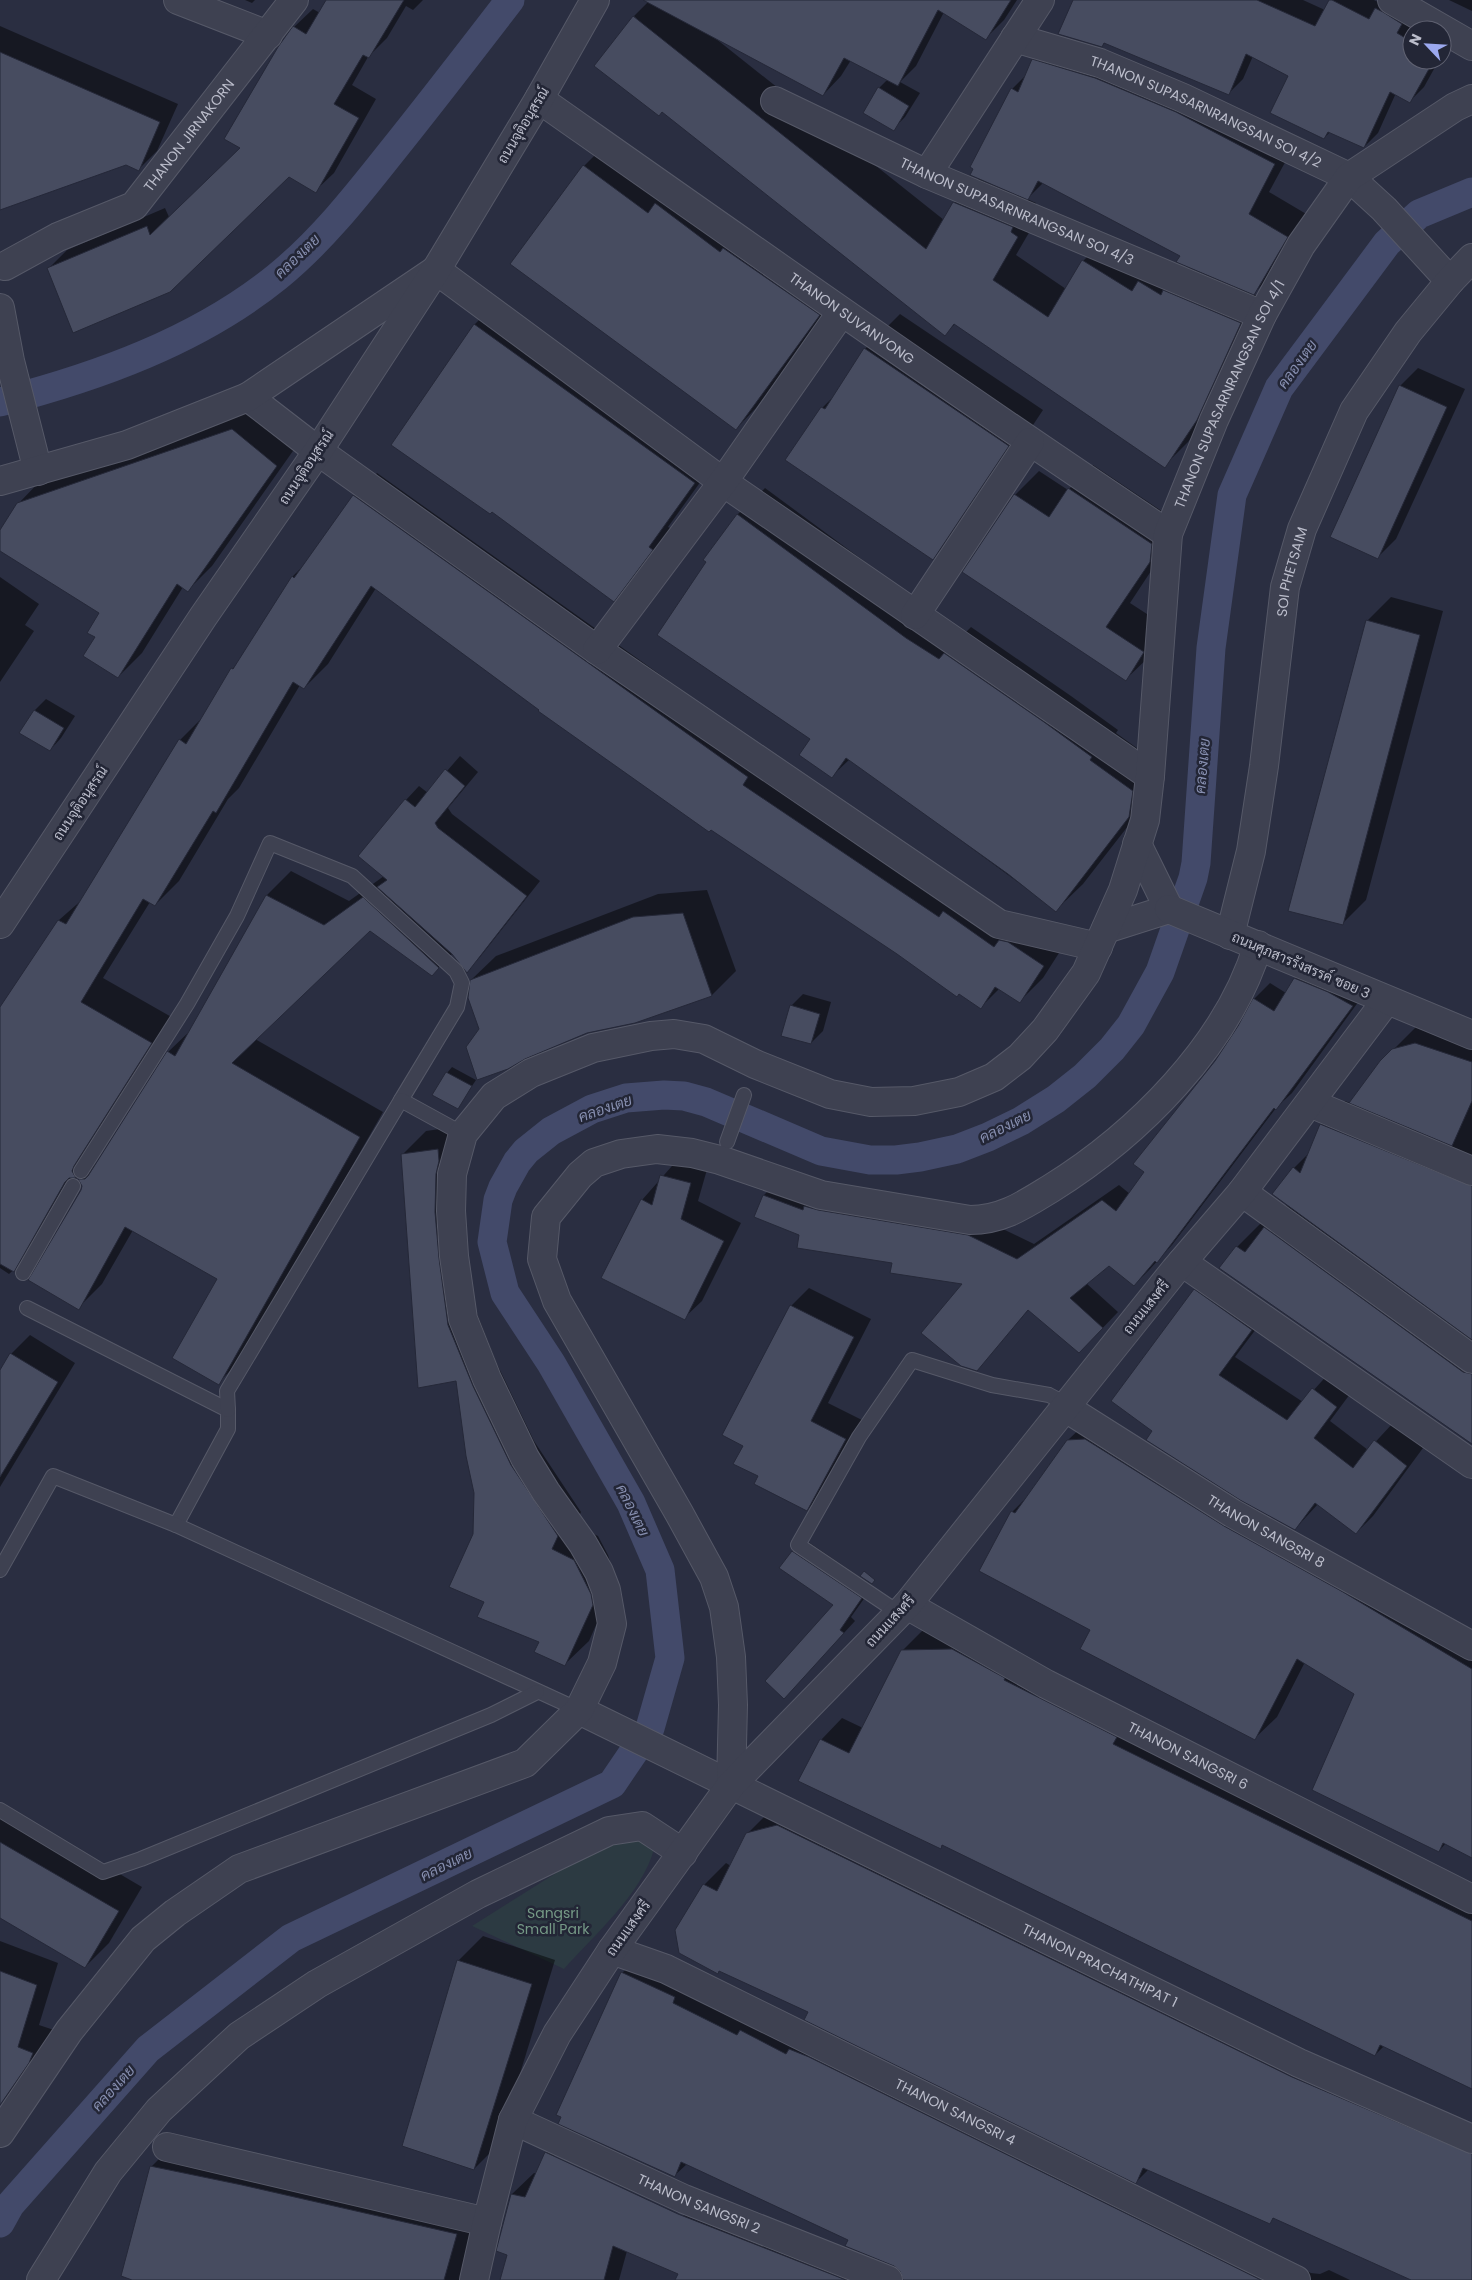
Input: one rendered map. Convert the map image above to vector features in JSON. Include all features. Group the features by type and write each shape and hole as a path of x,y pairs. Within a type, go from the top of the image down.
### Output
{"street":[{"path":"178,0 268,35"},
{"name":"THANON JIRNAKORN","path":"2,258 134,206 294,0"},
{"name":"ถนนจุติอนุสรณ์","path":"0,924 203,617 318,451 436,270 539,99 595,0"},
{"path":"927,174 1040,0"},
{"path":"1392,0 1472,46"},
{"name":"THANON SUPASARNRANGSAN SOI 4/2","path":"1015,38 1100,62 1183,98 1349,177 1384,209 1450,281"},
{"name":"THANON SUVANVONG","path":"539,99 842,313 1168,534"},
{"name":"THANON SUPASARNRANGSAN SOI 4/1","path":"463,1134 494,1096 531,1073 593,1048 651,1036 690,1035 704,1039 755,1064 830,1094 849,1099 892,1102 914,1101 959,1092 994,1077 1020,1057 1045,1030 1069,999 1086,972 1122,890 1145,820 1168,534 1214,420 1262,315 1301,245 1349,177 1455,108 1472,99"},
{"name":"THANON SUPASARNRANGSAN SOI 4/3","path":"775,101 927,174 1262,315"},
{"path":"2,258 9,276 9,287 0,307 3,357 35,461"},
{"name":"SOI PHETSAIM","path":"1223,931 1250,850 1263,775 1285,587 1302,529 1354,411 1408,332 1450,281 1472,258"},
{"path":"0,480 35,461 127,445 248,397 436,270 723,482 1150,776"},
{"path":"597,650 723,482 842,313"},
{"path":"248,397 318,451 597,650 999,924 1102,938 1169,909 1137,844"},
{"path":"915,615 1030,442"},
{"name":"ถนนศุภสารรังสรรค์ ซอย 3","path":"1169,909 1258,945 1386,1001 1472,1035"},
{"path":"731,1785 732,1676 724,1606 714,1577 679,1513 557,1301 542,1259 546,1217 580,1175 594,1164 614,1156 658,1149 692,1153 720,1160 830,1196 970,1220 983,1220 1008,1214 1070,1176 1104,1150 1162,1098 1206,1046 1228,1011 1243,984 1258,945"},
{"name":"ถนนเเสงศรี","path":"474,2280 486,2222 513,2120 557,2034 612,1950 731,1785 903,1609 1182,1262 1242,1192 1386,1001"},
{"path":"1310,1103 1472,1171"},
{"path":"0,2133 70,2031 143,1939 175,1913 239,1869 525,1763 579,1710 602,1663 612,1624 606,1590 599,1572 583,1544 524,1458 487,1379 463,1319 454,1256 451,1211 452,1174 463,1134"},
{"path":"1242,1192 1472,1359"},
{"path":"1182,1262 1472,1464"},
{"name":"THANON SANGSRI 8","path":"1067,1407 1232,1513 1472,1646"},
{"name":"THANON SANGSRI 6","path":"903,1609 1046,1684 1472,1898"},
{"name":"THANON PRACHATHIPAT 1","path":"579,1710 1299,2063 1472,2139"},
{"path":"41,2280 108,2172 159,2110 238,2036 317,1984 478,1894 609,1831 642,1826 682,1853"},
{"name":"THANON SANGSRI 4","path":"612,1950 666,1969 1296,2280"},
{"name":"THANON SANGSRI 2","path":"513,2120 684,2199 888,2280"},
{"path":"167,2147 486,2222"}],"lane":[{"path":"81,1172 187,1004 237,916 270,843 352,876 456,971 462,983 457,1006 228,1391 228,1429 176,1525"},
{"path":"727,1142 744,1095"},
{"path":"401,1100 463,1134"},
{"path":"23,1273 72,1186"},
{"path":"27,1308 228,1410"},
{"path":"903,1609 798,1546 859,1437 912,1360 992,1385 1049,1395 1067,1407"},
{"path":"0,1570 52,1476 176,1525 579,1710"},
{"path":"0,1810 103,1872 142,1859 472,1723 537,1692"}],"green space":[{"name":"Sangsri Small Park","path":"636,1833 654,1849 648,1866 639,1882 616,1913 564,1969 472,1926 604,1843"}],"building":[{"path":"326,0 404,0 369,58 363,55 334,104 359,118 316,193 289,177 170,292 73,333 47,268 147,226 150,235 240,148 224,139 278,47 293,26 306,34"},
{"path":"643,0 1011,0 986,40 938,10 898,86 844,58 823,96"},
{"path":"1073,0 1257,0 1315,26 1329,0 1332,0 1369,19 1375,8 1402,24 1397,33 1402,36 1402,70 1428,70 1410,103 1390,92 1364,148 1328,132 1324,139 1270,113 1288,76 1246,54 1229,95 1104,43 1102,47 1058,34"},
{"path":"633,16 926,249 953,202 1013,227 1011,232 1018,237 993,280 1048,317 1082,260 1132,291 1138,281 1161,295 1163,290 1241,323 1197,420 1165,468 954,324 945,336 662,112 659,116 594,66"},
{"path":"0,52 160,122 139,171 126,165 0,210"},
{"path":"1032,59 1095,78 1176,112 1275,164 1249,214 1288,237 1254,295 1176,262 1180,256 1038,181 1028,200 970,175 973,169 970,167 1011,88 1018,92"},
{"path":"878,87 909,106 894,131 863,113"},
{"path":"583,165 648,213 655,203 720,252 723,248 820,315 736,430 510,264"},
{"path":"474,324 695,483 649,547 653,550 614,602 492,512 490,514 391,445"},
{"path":"864,348 1009,446 933,560 785,460 821,407 825,409"},
{"path":"1399,385 1447,407 1378,559 1330,537"},
{"path":"232,429 277,466 188,592 177,584 118,678 83,656 95,637 87,633 99,613 0,551 0,530 17,503"},
{"path":"1068,488 1152,544 1150,562 1106,627 1144,652 1126,681 962,572 1014,494 1049,517"},
{"path":"353,495 748,777 743,785 939,917 943,911 994,947 999,940 1008,942 1044,966 1020,1003 995,987 981,1009 959,994 957,997 897,954 711,830 709,832 538,711 371,586 304,689 293,682 216,813 213,811 155,906 143,899 81,1002 152,1043 74,1166 72,1171 76,1178 69,1178 65,1182 14,1272 0,1264 0,1007 58,920 66,924 179,739 186,744 231,668 233,669 292,576 294,578"},
{"path":"737,514 906,638 939,659 944,653 1044,722 1092,757 1090,760 1133,791 1129,817 1056,912 1008,874 846,758 832,778 799,755 810,739 657,635 706,562 703,560"},
{"path":"1366,620 1420,635 1343,925 1288,911"},
{"path":"34,710 64,728 50,751 19,733"},
{"path":"445,769 465,786 435,823 438,828 527,896 467,973 452,954 377,887 387,880 358,856 405,799 415,807"},
{"path":"266,895 324,925 363,897 439,968 432,976 370,931 232,1063 360,1137 219,1385 172,1358 217,1279 125,1227 79,1310 28,1280 81,1190 82,1186 78,1179 85,1179 88,1176 167,1051 175,1056"},
{"path":"683,913 712,996 635,1023 587,1033 525,1059 508,1069 477,1080 466,1047 479,1029 468,998 470,980 633,917"},
{"path":"1294,978 1328,992 1353,1006 1276,1110 1274,1108 1157,1263 1155,1261 1134,1286 1109,1266 1070,1298 1103,1328 1079,1353 1028,1310 977,1371 961,1366 921,1333 962,1284 890,1273 892,1263 797,1248 799,1235 754,1217 763,1195 803,1210 804,1206 818,1210 968,1235 1017,1259 1102,1200 1116,1211 1144,1172 1133,1164 1215,1061 1238,1026 1253,998 1274,1011"},
{"path":"790,1005 820,1014 811,1044 781,1036"},
{"path":"1415,1043 1472,1062 1472,1101 1452,1146 1349,1103 1380,1061 1392,1049"},
{"path":"446,1072 472,1086 458,1109 432,1095"},
{"path":"1320,1124 1472,1186 1472,1340 1272,1194 1293,1167 1300,1173"},
{"path":"438,1149 439,1161 436,1174 435,1212 448,1325 473,1386 511,1465 558,1536 552,1549 574,1560 591,1594 593,1605 565,1666 534,1652 539,1642 477,1617 484,1602 449,1587 473,1534 474,1493 466,1456 456,1381 418,1388 401,1154"},
{"path":"660,1175 691,1183 681,1219 724,1241 685,1320 601,1278 641,1199 652,1205"},
{"path":"1264,1227 1463,1372 1472,1374 1472,1444 1219,1268 1236,1246 1245,1252"},
{"path":"1194,1289 1252,1330 1219,1375 1287,1420 1312,1388 1337,1407 1314,1438 1353,1468 1374,1440 1407,1466 1356,1534 1315,1503 1295,1530 1240,1500 1146,1440 1152,1431 1111,1401"},
{"path":"790,1305 854,1337 811,1421 846,1439 807,1511 754,1484 758,1476 733,1464 743,1446 722,1435"},
{"path":"10,1353 58,1382 0,1477 0,1370"},
{"path":"1085,1439 1224,1526 1343,1592 1472,1669 1472,1858 1443,1843 1439,1852 1312,1790 1354,1694 1297,1659 1255,1740 1080,1649 1090,1630 979,1571 1011,1511 1015,1513 1067,1440"},
{"path":"792,1551 862,1598 840,1630 844,1633 784,1699 765,1681 833,1605 779,1568"},
{"path":"864,1571 875,1580 872,1584 860,1576"},
{"path":"952,1649 1005,1678 1004,1680 1117,1737 1113,1744 1472,1921 1472,2089 1380,2045 1375,2056 942,1845 941,1849 798,1781 820,1739 849,1753 901,1650"},
{"path":"777,1825 1292,2077 1472,2154 1472,2280 1411,2280 1273,2218 1270,2224 1143,2168 1136,2184 804,2020 808,2012 719,1971 718,1974 679,1953 675,1930 703,1884 717,1891 746,1833"},
{"path":"0,1842 119,1911 85,1968 0,1918"},
{"path":"457,1960 532,1984 474,2170 402,2146"},
{"path":"0,1971 37,1985 18,2047 33,2053 29,2063 0,2105"},
{"path":"621,1972 675,1997 673,2003 737,2035 740,2030 786,2054 789,2049 809,2057 1261,2280 903,2280 900,2271 894,2266 845,2246 848,2240 681,2162 675,2177 558,2124 561,2117 556,2115"},
{"path":"545,2152 678,2214 846,2280 675,2280 678,2274 613,2246 604,2280 500,2280 507,2255 496,2251 511,2194 525,2197"},
{"path":"150,2166 457,2234 444,2280 132,2280 121,2276"}],"waterway":[{"name":"คลองเตย","path":"0,402 73,381 145,354 214,320 246,300 277,277 308,249 350,203 420,117 510,0"},
{"name":"คลองเตย","path":"0,2223 10,2205 148,2049 291,1938 612,1784 650,1728 670,1658 660,1570 631,1503 551,1363 505,1293 492,1242 498,1200 503,1187 517,1162 526,1151 551,1131 592,1109 626,1098 664,1095 684,1096 706,1102 821,1151 870,1160 896,1160 920,1157 957,1149 1021,1121 1056,1099 1085,1076 1112,1049 1131,1025 1160,972 1193,878 1196,863 1211,648 1232,495 1279,388 1387,243 1419,214 1472,192"}]}
